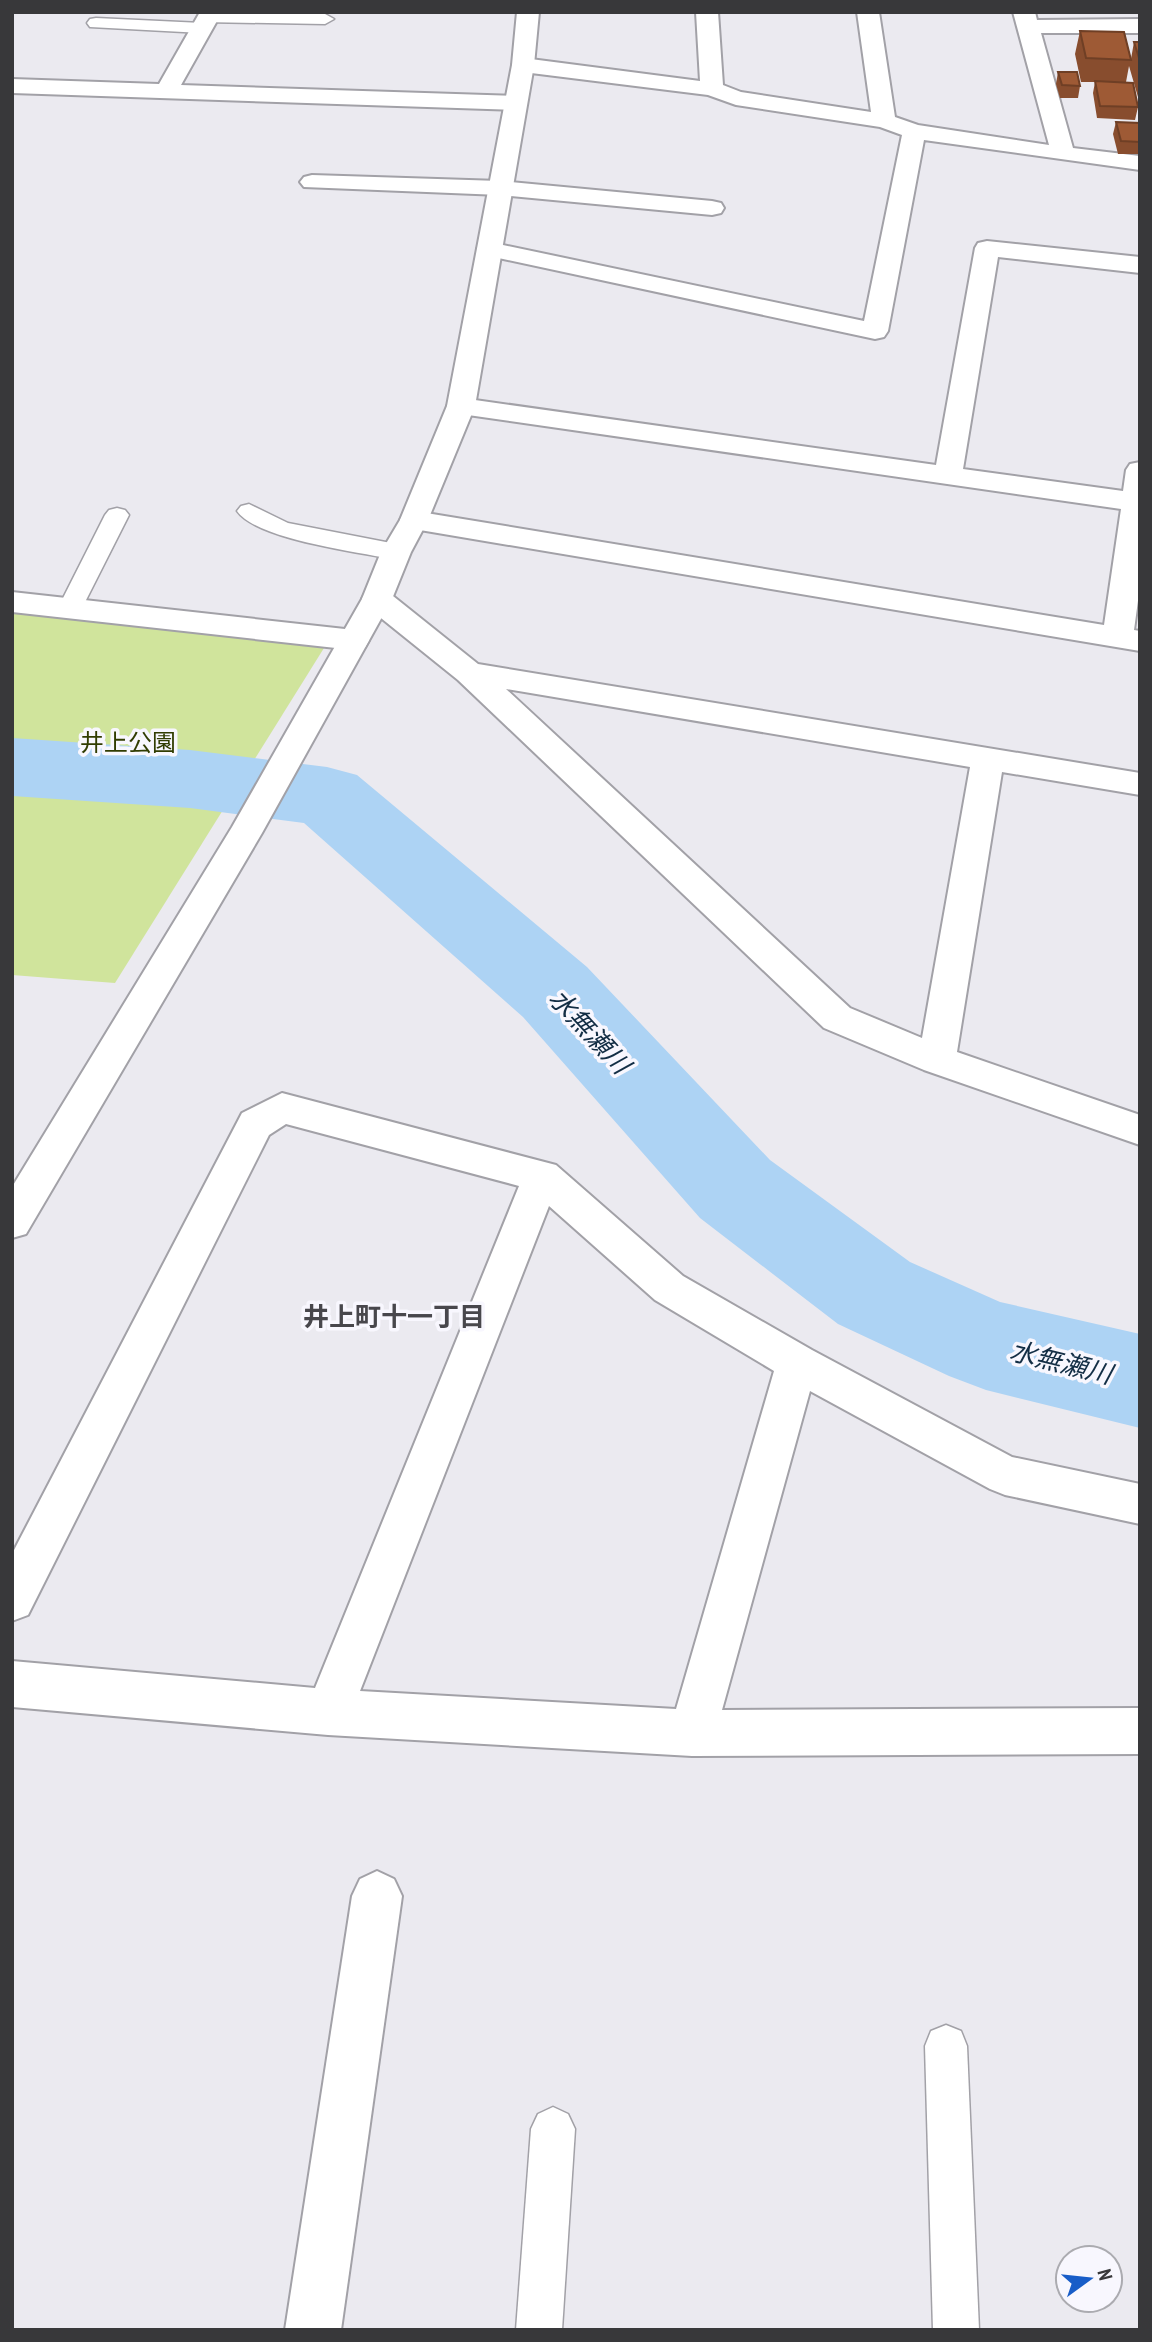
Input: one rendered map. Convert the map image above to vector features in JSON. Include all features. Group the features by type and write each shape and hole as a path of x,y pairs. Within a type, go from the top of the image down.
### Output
{"street":[{"path":"12,1222 245,833 377,599 396,552 414,520 461,406 523,65 528,12"},
{"path":"707,12 712,89"},
{"path":"868,12 884,121"},
{"path":"166,92 207,19"},
{"path":"1062,154 1027,19 1140,26"},
{"path":"523,65 712,89 736,98 884,121 914,131 1140,163"},
{"path":"12,86 515,103"},
{"path":"489,249 875,331 914,131"},
{"path":"312,182 500,188 712,208"},
{"path":"948,475 987,248 1140,265"},
{"path":"461,406 1136,502"},
{"path":"414,520 1129,639 1140,470"},
{"path":"377,599 469,673 836,1018 937,1060 1140,1130"},
{"path":"12,602 354,640"},
{"path":"469,673 1140,784"},
{"path":"937,1060 988,759"},
{"path":"12,1600 255,1124 282,1108 542,1176 669,1288 797,1363 1005,1475 1140,1504"},
{"path":"328,1712 542,1176"},
{"path":"692,1732 797,1363"},
{"path":"12,1684 328,1712 692,1732 1140,1731"},
{"path":"313,2330 377,1896"}],"lane":[{"path":"96,23 325,19"},
{"path":"249,511 281,529 396,552"},
{"path":"71,608 117,515"},
{"path":"946,2046 956,2330"},
{"path":"539,2330 553,2129"}],"green space":[{"name":"井上公園","path":"12,610 324,648 115,983 12,975"}],"building":[{"path":"1080,31 1124,32 1131,60 1086,58"},
{"path":"1134,42 1140,42 1140,61"},
{"path":"1058,72 1077,72 1080,86 1062,85"},
{"path":"1095,81 1133,83 1138,107 1100,106"},
{"path":"1116,122 1140,123 1140,142 1121,141"}],"waterway":[{"name":"水無瀬川","path":"12,767 190,779 327,796 555,992 735,1189 874,1293 986,1344 1140,1381"}],"district":[{"name":"井上町十一丁目","path":"394,1316"}]}
